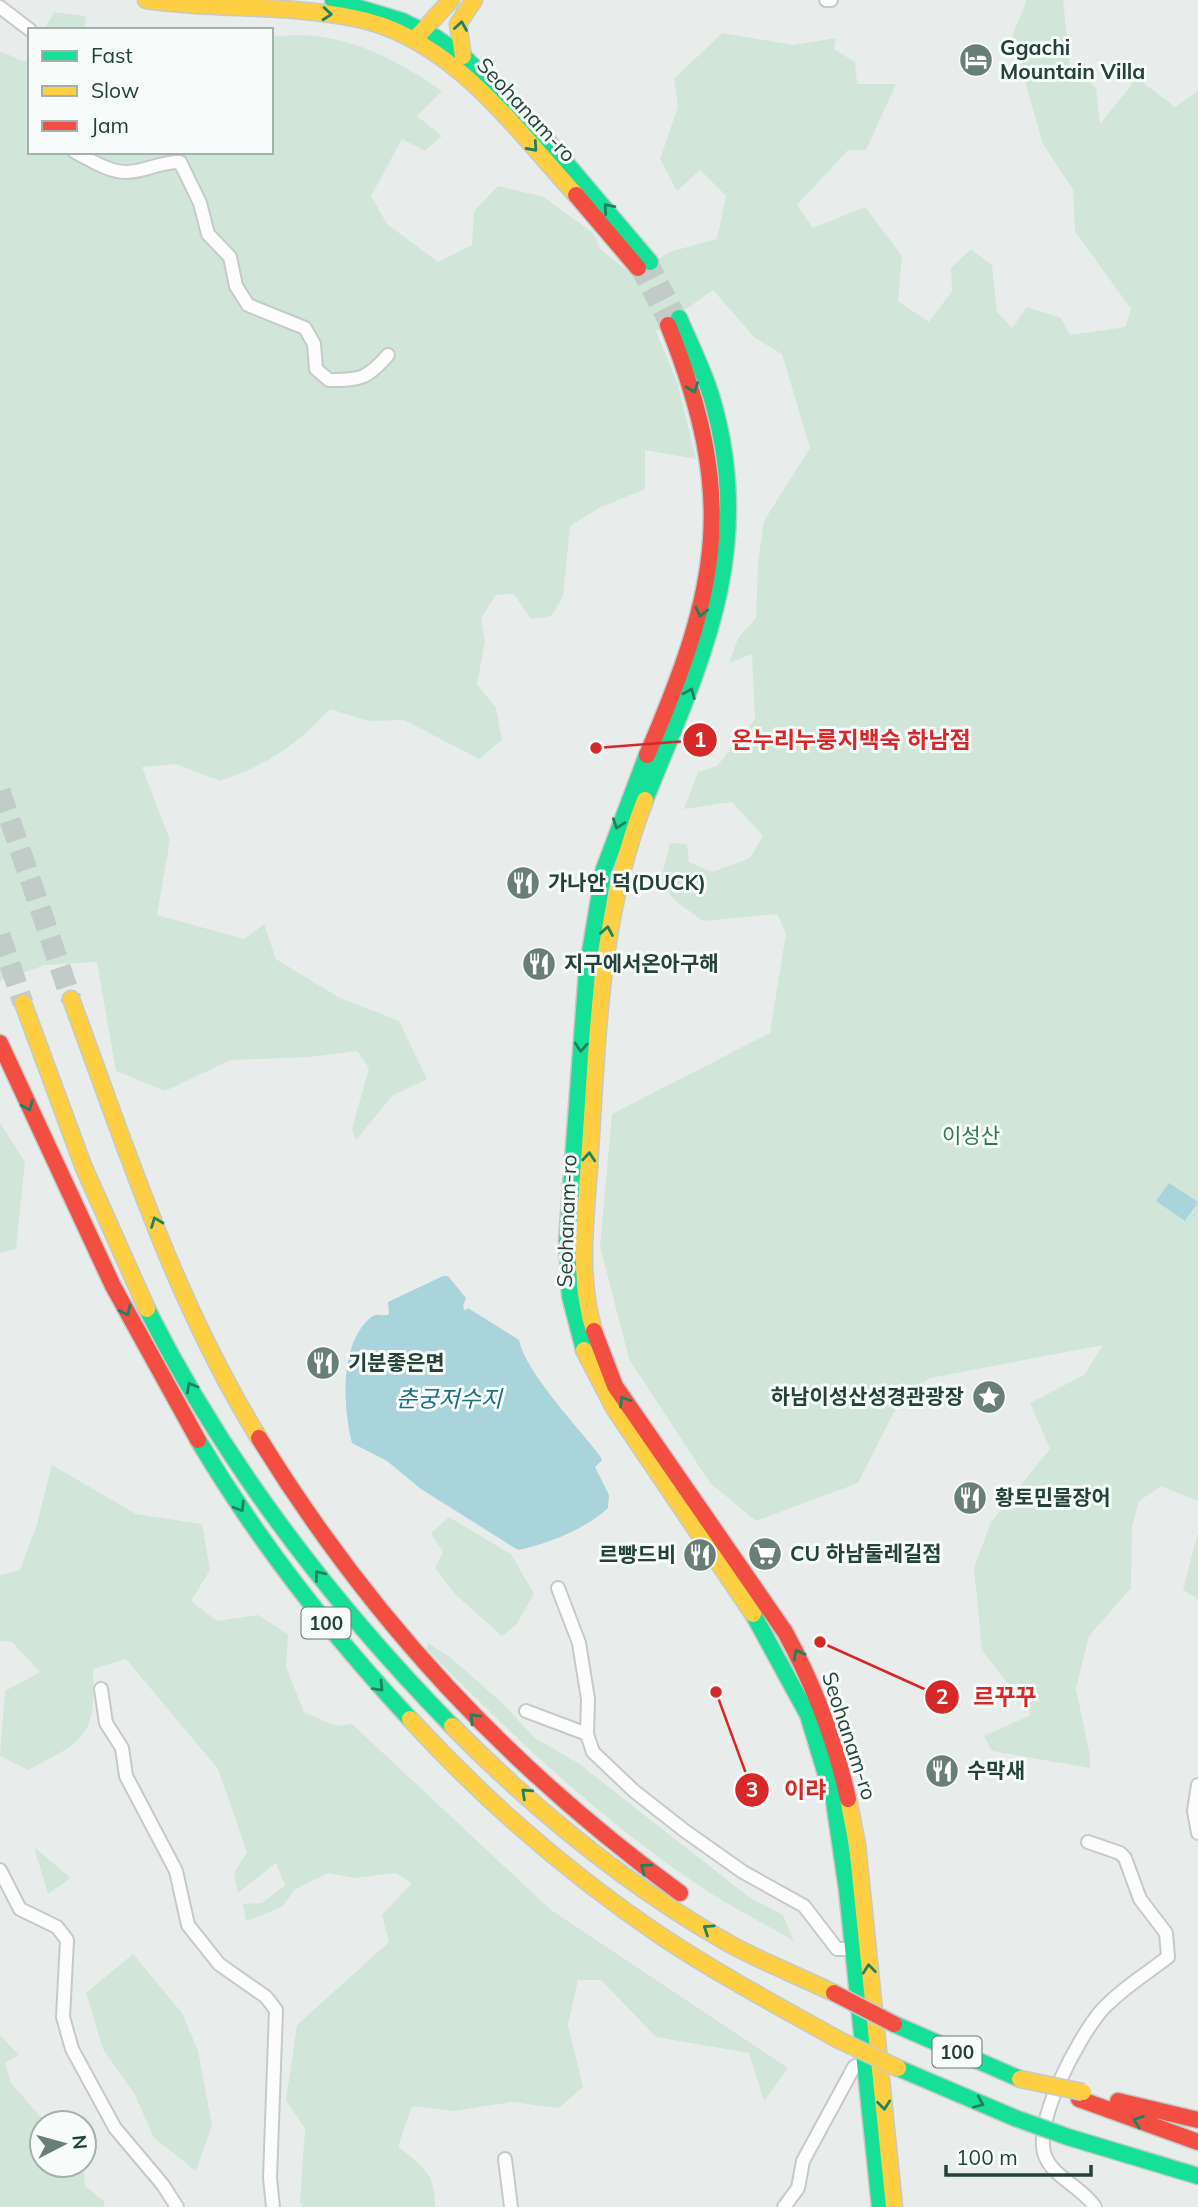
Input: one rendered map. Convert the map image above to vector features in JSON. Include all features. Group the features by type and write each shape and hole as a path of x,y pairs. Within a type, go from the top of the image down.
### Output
{"main road":[{"name":"Seohanam-ro","path":"146,0 339,15 417,36 463,56 510,100 578,174 644,265 477,86 450,62 417,36 383,14 333,0"},
{"path":"417,36 452,0"},
{"path":"463,56 458,24 474,0"},
{"name":"Seohanam-ro","path":"880,2207 844,1860 832,1793 808,1717 769,1635 616,1415 584,1352 568,1289 568,1229 586,976 597,896 628,796 689,653 699,620 711,555 711,452 674,322 709,389 722,441 729,518 727,552 722,592 710,636 635,827 620,871 608,925 601,971 583,1280 597,1348 615,1386 785,1632 806,1671 825,1719 847,1790 857,1844 894,2207"},
{"name":"100","path":"71,999 190,1312 236,1400 300,1505 384,1618 459,1703 527,1770 609,1841 721,1921 834,1993"},
{"name":"100","path":"23,1003 82,1168 156,1328 252,1484 302,1554 378,1648 453,1725 593,1850 718,1936 894,2024 1020,2079 1081,2096 1198,2142"},
{"name":"100","path":"0,1043 65,1189 131,1323 187,1424 248,1520 370,1678 452,1761 613,1901 744,1988 839,2040 1015,2119 1198,2176"},
{"path":"1081,2096 1198,2120"}],"street":[{"path":"826,0 831,0"},
{"path":"0,7 28,28"},
{"path":"79,154 106,168 125,172 166,161 180,162 200,203 208,234 230,257 236,286 248,305 305,328 314,344 316,369 329,380 354,380 370,375 388,355"},
{"path":"558,1588 579,1643 588,1699 587,1734 593,1752 634,1791 743,1872 804,1906 837,1949 853,1949"},
{"path":"101,1689 106,1723 122,1748 127,1776 176,1871 188,1925 219,1964 266,1997 276,2010 270,2178 273,2207"},
{"path":"526,1711 587,1734"},
{"path":"1198,1785 1194,1811 1198,1833"},
{"path":"1088,1842 1120,1853 1125,1858 1140,1899 1162,1924 1170,1945 1168,1957 1101,2012 1069,2065 1042,2129 1041,2146 1047,2161 1096,2207"},
{"path":"0,1870 20,1909 57,1927 67,1940 63,2017 72,2049 115,2128 156,2176 177,2207"},
{"path":"784,2207 798,2188 803,2161 847,2079 854,2067 865,2061"},
{"path":"505,2159 511,2207"}],"green space":[{"name":"이성산","path":"1027,0 1063,0 1070,65 1096,88 1100,124 1137,78 1175,107 1198,91 1198,1501 1161,1486 1139,1501 1132,1527 1131,1588 1089,1636 1076,1689 1090,1768 992,1751 984,1736 1031,1715 982,1650 974,1568 991,1522 1050,1449 1030,1403 1084,1375 1103,1345 930,1378 898,1404 858,1483 756,1521 710,1483 629,1359 600,1246 612,1114 770,1033 786,933 777,914 703,921 678,903 660,883 670,843 687,844 689,862 712,872 750,858 763,836 732,802 684,809 698,772 717,766 755,719 752,654 729,663 738,638 756,618 758,563 764,521 810,448 782,354 755,338 713,290 656,331 678,385 696,459 645,450 645,489 601,507 570,526 563,597 551,616 531,619 514,594 496,595 481,618 485,642 477,684 496,708 502,740 479,759 404,720 368,721 330,709 305,734 280,753 253,768 220,781 176,764 142,767 170,840 157,915 244,939 264,924 276,959 338,997 399,1021 427,1079 392,1096 356,1140 352,1129 369,1068 357,1051 310,1057 231,1060 165,1091 116,1071 97,962 45,965 0,981 0,51 25,62 28,57 28,154 273,154 273,37 318,37 362,47 403,66 442,91 417,116 442,136 425,151 402,139 371,196 387,224 438,262 472,245 474,211 498,186 544,197 593,233 601,250 634,276 669,252 717,239 726,196 700,170 677,191 660,159 678,107 674,79 722,33 793,45 836,38 834,49 855,62 857,84 896,84 866,150 848,150 797,205 813,228 865,207 902,256 898,301 929,322 952,291 951,268 971,249 992,265 997,312 1012,328 1027,307 1061,318 1070,335 1125,327 1131,309 1075,231 1073,190 1043,144 1012,36"},
{"path":"54,12 86,16 84,28 45,28"},
{"path":"0,1123 25,1162 16,1249 0,1253"},
{"path":"52,1465 136,1514 202,1524 210,1570 191,1601 217,1621 258,1615 288,1634 286,1667 304,1712 336,1726 352,1724 551,1910 788,2068 764,2101 749,2053 656,2037 601,1980 578,1980 568,2025 583,2087 559,2108 512,2102 454,2111 412,2106 398,2147 426,2171 433,2186 435,2207 303,2207 300,2203 305,2129 286,2100 297,2025 389,1942 382,1915 412,1883 395,1873 354,1878 329,1873 295,1889 282,1907 246,1921 243,1904 262,1903 285,1885 276,1863 238,1893 234,1873 247,1852 218,1769 126,1659 93,1669 89,1723 75,1743 28,1770 0,1756 5,1691 40,1672 12,1642 0,1641 0,1575 20,1570 37,1524"},
{"path":"449,1517 511,1554 534,1594 516,1625 502,1636 455,1594 435,1568 443,1552 431,1533"},
{"path":"1198,1532 1198,1599 1183,1590"},
{"path":"428,1643 450,1657 501,1702 535,1738 578,1763 749,1897 783,1915 794,1941 715,1896 600,1812 494,1716 427,1649"},
{"path":"34,1847 71,1878 48,1894"},
{"path":"133,1954 182,2013 198,2051 212,2125 196,2171 154,2138 135,2095 103,2049 86,1993"},
{"path":"0,2035 19,2055 5,2063 11,2083 34,2109 28,2109 28,2179 84,2179 85,2186 104,2201 104,2207 0,2207"}],"water":[{"path":"1169,1183 1198,1202 1185,1221 1156,1201"},
{"name":"춘궁저수지","path":"448,1276 466,1298 463,1306 465,1311 468,1308 519,1340 542,1384 600,1456 602,1460 595,1467 609,1495 608,1508 578,1529 553,1540 518,1550 421,1489 387,1461 352,1443 347,1412 346,1377 348,1360 360,1330 373,1316 389,1314 388,1302"}],"tunnel":[{"path":"650,262 679,318"},
{"path":"638,268 668,325"},
{"path":"0,791 71,999"},
{"path":"0,935 23,1003"}],"traffic: fast":[{"path":"333,0 402,21 435,37 464,57 543,136 650,262"},
{"path":"645,800 702,654 716,607 725,558 728,509 725,457 710,391 679,318"},
{"path":"584,1350 570,1296 567,1242 587,970 604,869 647,755"},
{"path":"147,1309 211,1422 283,1529 364,1630 452,1726"},
{"path":"198,1440 245,1514 296,1585 410,1719"},
{"path":"753,1614 808,1715 834,1801 847,1890 880,2207"},
{"path":"894,2024 1020,2079"},
{"path":"898,2068 1015,2118"},
{"path":"1015,2118 1068,2137"},
{"path":"1068,2137 1198,2176"}],"traffic: slow":[{"path":"146,0 328,14 389,28 450,64 478,88 576,195"},
{"path":"415,39 451,0"},
{"path":"463,56 458,24 474,0"},
{"path":"594,1331 585,1287 584,1241 599,1016 610,930 619,886 645,800"},
{"path":"71,999 177,1278 229,1386 259,1438"},
{"path":"23,1003 84,1168 147,1309"},
{"path":"584,1350 614,1408 753,1614"},
{"path":"410,1719 499,1808 596,1889 685,1952 839,2040"},
{"path":"452,1726 549,1816 654,1897 741,1950 834,1993"},
{"path":"848,1799 857,1844 894,2207"},
{"path":"839,2040 898,2068"},
{"path":"1020,2079 1083,2092"}],"traffic: jam":[{"path":"576,195 638,268"},
{"path":"647,755 691,642 704,591 711,543 711,494 704,442 690,387 668,325"},
{"path":"0,1043 113,1286 198,1440"},
{"path":"594,1331 615,1386 785,1632 822,1713 837,1755 848,1799"},
{"path":"259,1438 302,1505 348,1568 396,1629 447,1686 501,1742 557,1794 617,1845 680,1893"},
{"path":"834,1993 894,2024"},
{"path":"1079,2099 1198,2142"},
{"path":"1118,2101 1198,2120"}],"place":[{"name":"Ggachi Mountain Villa","path":"976,60"},
{"name":"온누리누룽지백숙 하남점","path":"596,748"},
{"name":"가나안 덕(DUCK)","path":"523,883"},
{"name":"지구에서온아구해","path":"539,964"},
{"name":"기분좋은면","path":"323,1363"},
{"name":"하남이성산성경관광장","path":"989,1397"},
{"name":"황토민물장어","path":"970,1498"},
{"name":"CU 하남둘레길점","path":"765,1554"},
{"name":"르빵드비","path":"700,1555"},
{"name":"르꾸꾸","path":"820,1642"},
{"name":"이랴","path":"716,1692"},
{"name":"수막새","path":"942,1771"}]}
